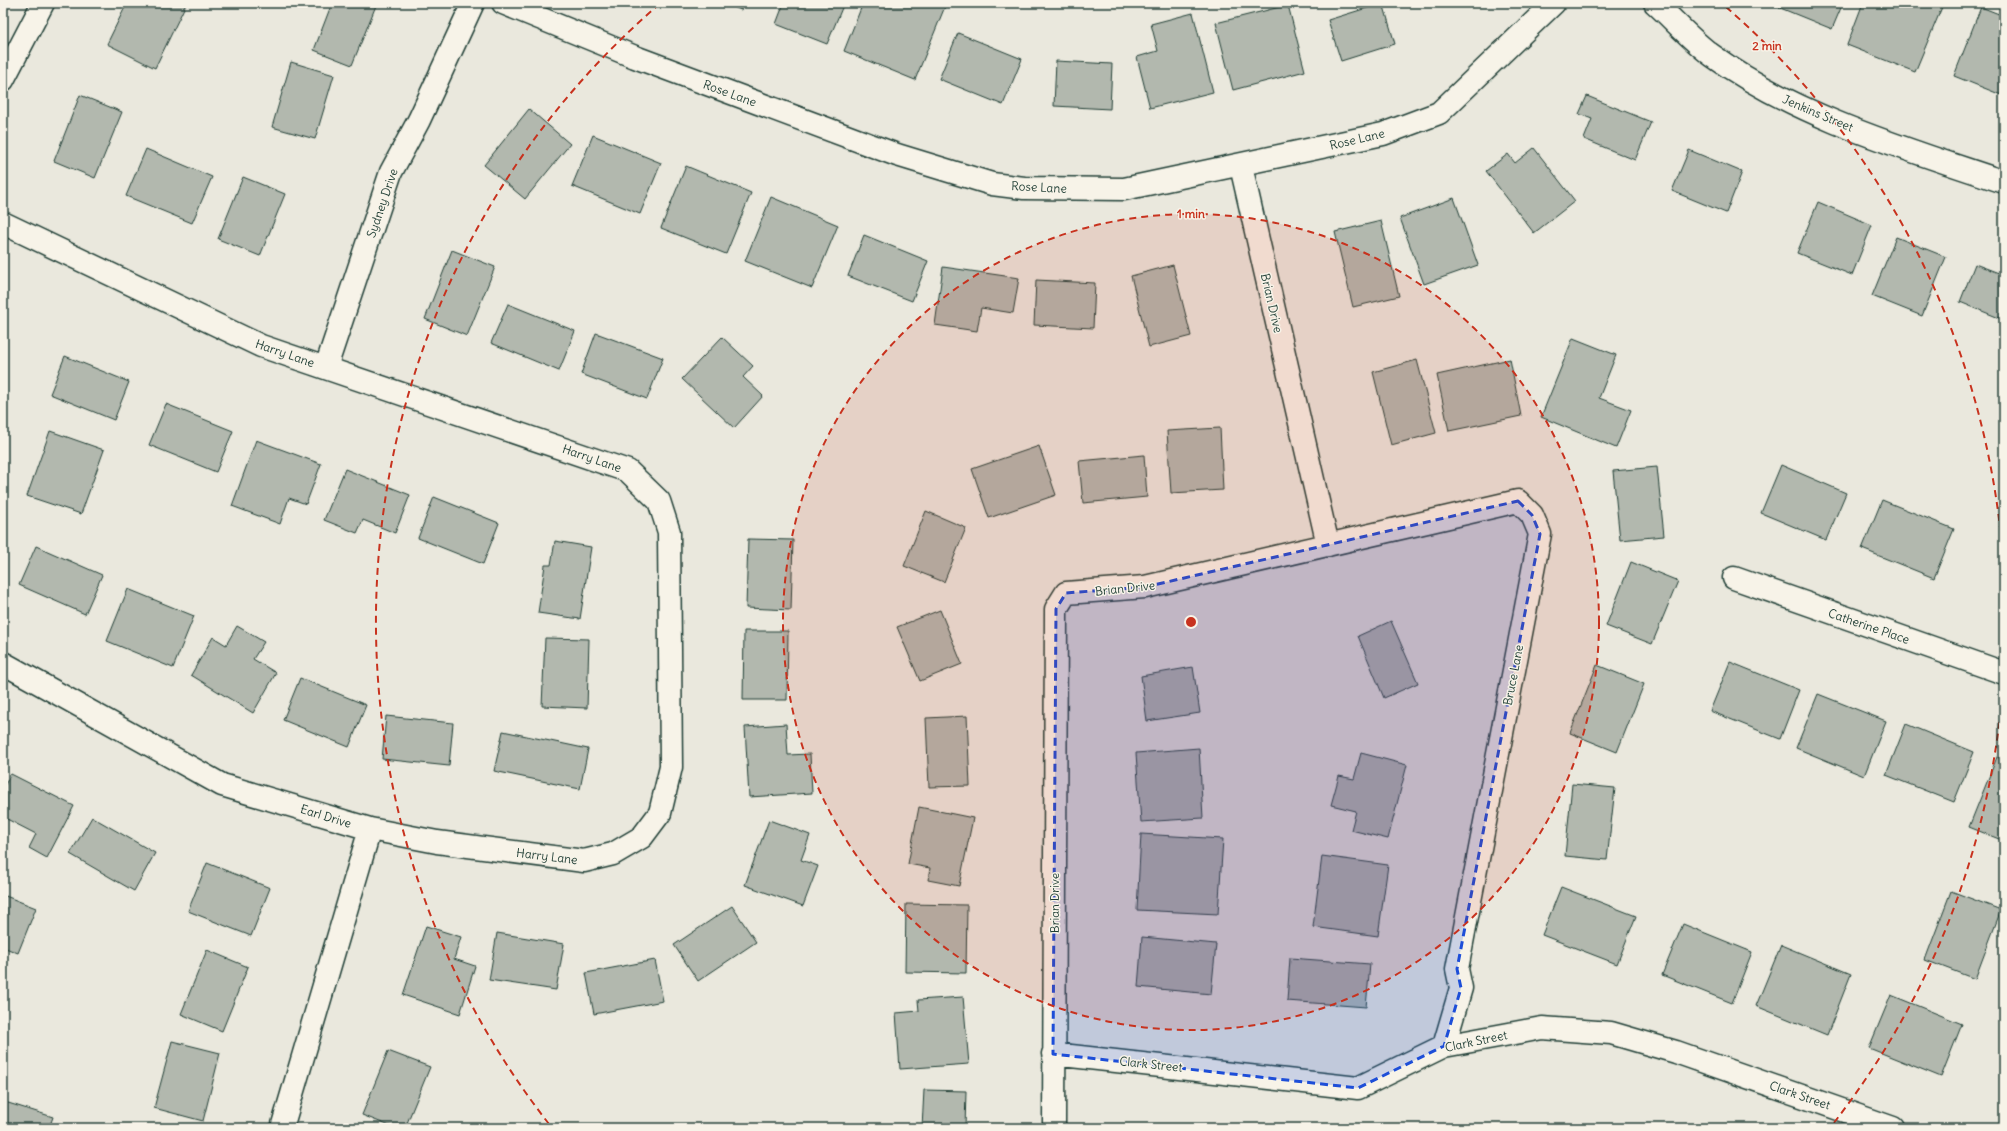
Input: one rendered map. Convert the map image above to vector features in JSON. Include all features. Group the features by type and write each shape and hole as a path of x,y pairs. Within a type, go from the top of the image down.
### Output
{"street":[{"path":"3,80 43,3"},
{"name":"Sydney Drive","path":"326,367 391,172 419,120 473,3"},
{"name":"Rose Lane","path":"503,3 635,57 897,155 992,184 1024,188 1124,189 1240,166 1383,134 1439,114 1554,3"},
{"name":"Jenkins Street","path":"1655,3 1713,56 1787,102 1897,146 2004,182"},
{"name":"Brian Drive","path":"1054,1128 1053,1054 1056,609 1066,593 1145,587 1328,545 1240,166"},
{"name":"Harry Lane","path":"3,223 261,346 628,471 659,501 670,532 670,767 660,813 642,837 613,854 584,861 437,842 370,829"},
{"name":"Bruce Lane","path":"1328,545 1518,501 1532,515 1540,534 1457,969 1461,988 1444,1046"},
{"name":"Catherine Place","path":"1734,578 2004,673"},
{"name":"Earl Drive","path":"3,663 222,785 370,829"},
{"path":"282,1128 370,829"},
{"name":"Clark Street","path":"1053,1054 1358,1088 1444,1046 1542,1028 1611,1033 1676,1052 1893,1128"}],"highlighted area":[{"path":"1518,501 1532,515 1540,534 1457,969 1461,988 1444,1046 1358,1088 1053,1054 1056,609 1066,593 1145,587"}],"building":[{"path":"127,3 186,4 155,68 107,44"},
{"path":"332,3 377,3 352,65 314,50"},
{"path":"723,3 744,3 741,10"},
{"path":"784,3 844,3 827,44 776,24"},
{"path":"863,3 946,4 915,80 844,51"},
{"path":"1383,3 1395,44 1341,61 1328,20"},
{"path":"1768,3 1843,3 1832,29"},
{"path":"1863,3 1931,3 1942,7 1915,72 1847,45"},
{"path":"1288,5 1305,71 1233,90 1216,23"},
{"path":"1981,7 2004,16 2004,96 1954,76"},
{"path":"1193,13 1213,92 1150,108 1137,57 1158,51 1151,24"},
{"path":"958,33 1022,59 1003,105 939,79"},
{"path":"1056,61 1112,64 1110,109 1054,106"},
{"path":"291,62 334,75 315,139 272,127"},
{"path":"80,95 122,112 95,178 54,161"},
{"path":"1587,96 1651,122 1635,160 1584,139 1592,119 1579,114"},
{"path":"529,109 570,144 525,199 484,165"},
{"path":"593,135 661,163 640,214 572,186"},
{"path":"1534,148 1575,201 1534,233 1486,171 1508,154 1515,163"},
{"path":"146,149 212,177 192,223 126,196"},
{"path":"1689,150 1742,172 1726,213 1672,191"},
{"path":"686,166 751,193 726,254 661,228"},
{"path":"243,177 285,194 260,256 218,239"},
{"path":"771,197 838,225 812,288 745,261"},
{"path":"1454,198 1478,265 1424,284 1400,218"},
{"path":"1818,202 1872,225 1852,275 1797,253"},
{"path":"1381,221 1399,296 1353,307 1335,232"},
{"path":"864,235 928,261 912,301 848,276"},
{"path":"1896,237 1946,257 1922,316 1872,296"},
{"path":"452,250 495,267 467,336 425,319"},
{"path":"1975,264 2004,275 2004,320 1960,302"},
{"path":"1173,265 1191,336 1149,347 1131,276"},
{"path":"943,267 1019,278 1013,313 981,308 977,331 935,325"},
{"path":"1036,280 1095,283 1093,328 1034,325"},
{"path":"508,304 575,331 559,371 491,343"},
{"path":"596,333 663,358 647,399 581,374"},
{"path":"722,337 753,366 743,377 763,396 734,428 682,379"},
{"path":"1573,338 1616,355 1599,398 1631,410 1616,448 1541,417"},
{"path":"65,356 129,382 114,420 50,394"},
{"path":"1510,359 1521,416 1449,431 1437,375"},
{"path":"1417,360 1436,433 1391,445 1373,372"},
{"path":"166,404 233,431 216,472 149,445"},
{"path":"1220,428 1223,490 1171,493 1167,431"},
{"path":"50,431 104,450 81,514 27,496"},
{"path":"256,440 321,464 306,504 289,498 280,524 232,506"},
{"path":"1039,446 1056,495 989,518 972,469"},
{"path":"1144,455 1147,497 1083,503 1079,461"},
{"path":"1781,465 1846,493 1826,540 1761,513"},
{"path":"1657,467 1664,536 1620,540 1613,471"},
{"path":"345,469 410,495 395,533 363,520 357,533 324,520"},
{"path":"434,497 499,523 483,564 418,538"},
{"path":"1882,500 1954,529 1934,578 1862,549"},
{"path":"926,511 966,528 944,582 904,566"},
{"path":"748,539 793,540 791,610 746,608"},
{"path":"555,541 591,547 580,619 538,613 545,565 551,565"},
{"path":"36,546 102,575 85,614 19,585"},
{"path":"1631,562 1678,581 1652,644 1606,626"},
{"path":"128,589 194,616 173,668 107,641"},
{"path":"940,610 962,664 920,681 897,627"},
{"path":"1391,621 1418,683 1384,698 1358,636"},
{"path":"237,626 264,642 253,659 276,673 253,713 191,675 213,637 226,645"},
{"path":"744,631 788,631 787,700 743,700"},
{"path":"545,638 589,639 587,708 542,706"},
{"path":"1730,662 1799,690 1780,739 1710,711"},
{"path":"1597,665 1644,684 1617,752 1570,733"},
{"path":"1193,667 1200,713 1147,721 1141,676"},
{"path":"300,678 366,705 349,747 283,720"},
{"path":"1818,694 1886,721 1864,776 1796,748"},
{"path":"386,716 453,723 449,766 382,759"},
{"path":"967,716 970,786 929,787 926,718"},
{"path":"786,724 788,755 810,754 812,793 749,797 745,727"},
{"path":"1906,724 1974,752 1954,802 1886,775"},
{"path":"503,731 588,749 580,789 494,771"},
{"path":"1199,748 1203,818 1141,822 1136,753"},
{"path":"1361,753 1407,765 1388,839 1351,830 1356,811 1331,805 1339,776 1354,779"},
{"path":"1997,757 2004,760 2004,841 1969,827"},
{"path":"11,774 74,806 47,858 29,848 36,834 3,817 3,788"},
{"path":"1572,784 1615,788 1607,860 1565,856"},
{"path":"919,807 973,818 959,886 928,880 930,868 908,864"},
{"path":"92,817 155,853 134,891 70,854"},
{"path":"769,820 810,835 801,860 818,866 803,906 745,885"},
{"path":"1141,834 1223,839 1218,914 1137,910"},
{"path":"1322,856 1388,865 1378,936 1313,927"},
{"path":"207,863 270,888 251,936 188,911"},
{"path":"1561,887 1636,916 1617,964 1542,935"},
{"path":"1951,891 2001,910 1975,979 1925,960"},
{"path":"3,895 36,908 18,953 3,947"},
{"path":"906,904 967,905 966,973 905,972"},
{"path":"732,906 756,942 698,981 674,945"},
{"path":"1683,924 1752,952 1732,1003 1662,975"},
{"path":"426,926 461,937 454,959 475,966 460,1014 403,995"},
{"path":"497,933 564,944 556,990 489,980"},
{"path":"1142,937 1216,944 1211,994 1138,987"},
{"path":"1781,945 1851,974 1827,1035 1756,1006"},
{"path":"207,950 248,967 222,1031 181,1014"},
{"path":"1290,958 1370,964 1366,1007 1287,1001"},
{"path":"655,960 663,1001 594,1014 586,973"},
{"path":"1891,995 1962,1024 1941,1077 1869,1048"},
{"path":"963,997 969,1064 900,1069 896,1013 919,1011 918,1000"},
{"path":"172,1041 220,1053 203,1121 154,1108"},
{"path":"388,1051 430,1067 405,1128 395,1128 362,1115"},
{"path":"924,1090 966,1091 965,1128 922,1128"},
{"path":"5,1102 53,1117 49,1128 3,1128 3,1110"}]}
